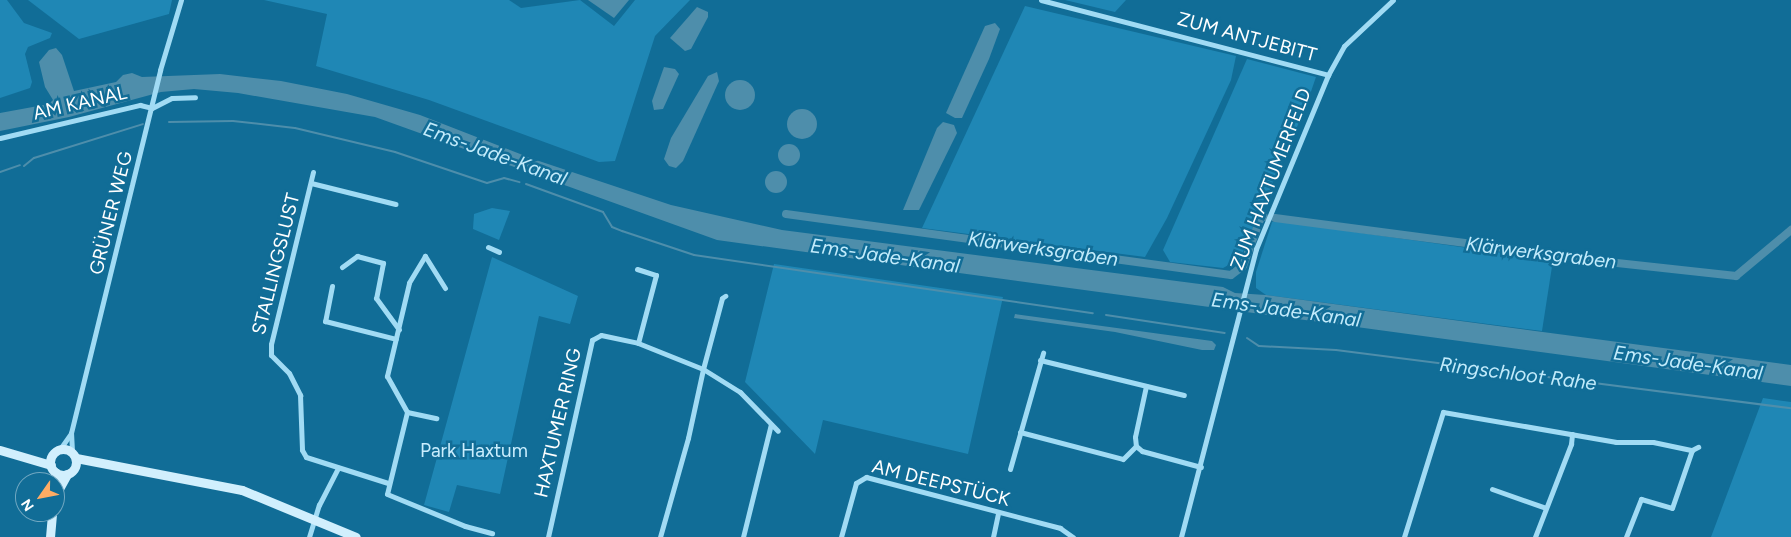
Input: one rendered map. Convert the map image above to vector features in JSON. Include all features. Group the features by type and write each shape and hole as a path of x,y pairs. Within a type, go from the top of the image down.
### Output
{"main road":[{"path":"0,450 30,456 67,474"},
{"path":"53,472 56,451"},
{"path":"30,456 56,451 74,455 100,465 242,490 356,537"},
{"path":"74,455 75,468"},
{"path":"65,478 75,468 100,465"},
{"path":"50,537 51,522"}],"street":[{"name":"GRÜNER WEG","path":"74,455 71,433 160,70 181,0"},
{"name":"ZUM ANTJEBITT","path":"1041,0 1328,75"},
{"name":"ZUM HAXTUMERFELD","path":"1181,537 1201,467 1256,249 1328,75 1344,46 1393,0"},
{"name":"AM KANAL","path":"0,138 140,105 152,108 172,98 195,97"},
{"name":"STALLINGSLUST","path":"314,172 271,344 271,355 289,373 300,395 302,450 306,457 388,483"},
{"name":"STALLINGSLUST","path":"311,183 395,204"},
{"path":"488,246 499,252"},
{"path":"342,267 357,256 383,264 376,298 399,330"},
{"path":"445,288 425,256 409,283 387,376 407,412 388,483 387,494 464,526 492,532"},
{"path":"637,268 656,275 638,343"},
{"path":"332,286 325,321 396,339"},
{"path":"662,537 688,438 702,368 722,298 725,296"},
{"name":"HAXTUMER RING","path":"548,537 592,340 601,335 638,343 702,368 740,392 778,431"},
{"path":"1010,469 1043,353"},
{"path":"1040,360 1184,395"},
{"path":"1146,386 1135,437 1136,446 1142,452 1201,467"},
{"path":"407,412 436,418"},
{"path":"1404,537 1443,412 1572,434 1692,450 1698,447"},
{"path":"743,537 771,424"},
{"path":"1020,432 1123,459 1136,446"},
{"name":"GRÜNER WEG","path":"56,451 71,433"},
{"path":"1535,537 1571,444 1572,434"},
{"path":"1626,537 1641,499 1672,508 1692,450"},
{"path":"309,537 314,519 338,468"},
{"name":"AM DEEPSTÜCK","path":"841,537 856,483 866,477 1060,528 1073,537"},
{"path":"1492,489 1546,508"},
{"path":"993,537 998,513"}],"green space":[{"path":"0,0 7,0 24,23 52,33 50,38 28,47 25,54 32,82 30,88 0,98"},
{"path":"28,0 172,0 169,14 79,39"},
{"path":"264,0 509,0 521,8 580,0 614,26 635,0 690,0 655,36 615,161 599,162 429,100 316,66 327,14"},
{"path":"1065,0 1126,0 1115,12"},
{"path":"1025,6 1236,56 1231,80 1167,218 1145,257 922,228"},
{"path":"1247,59 1316,77 1306,106 1240,259 1223,268 1170,262 1163,250"},
{"path":"492,208 510,211 499,240 473,229 474,214"},
{"path":"1277,221 1553,260 1542,331 1266,295 1256,288 1256,272 1272,222"},
{"name":"Park Haxtum","path":"492,257 578,296 570,324 539,316 500,494 457,485 449,512 424,505"},
{"path":"774,264 1003,297 968,454 823,420 815,454 745,382"},
{"path":"1763,398 1791,402 1791,537 1711,537"}],"water":[{"path":"588,0 629,0 614,18"},
{"path":"697,7 708,12 708,17 691,49 685,51 670,38"},
{"path":"995,23 1000,29 989,59 962,118 955,118 946,113 985,26"},
{"name":"Ems-Jade-Kanal","path":"56,48 62,55 74,91 116,82 123,75 132,73 142,77 220,74 281,81 347,94 420,115 533,159 671,205 782,230 1223,287 1235,293 1266,295 1791,365 1791,386 717,240 375,117 238,93 194,89 161,92 69,117 0,131 0,113 49,104 53,100 45,87 39,62 49,50"},
{"path":"664,67 675,69 679,74 663,109 654,110 652,101"},
{"path":"717,72 719,81 683,161 676,168 669,166 664,159 671,138 708,76"},
{"path":"740,80 751,84 755,95 751,106 740,110 729,106 725,95 729,84"},
{"path":"802,109 808,110 816,118 816,130 808,138 802,139 796,138 788,130 787,124 788,118 796,110"},
{"path":"943,122 954,125 957,133 919,210 903,210 937,128"},
{"path":"789,144 797,147 800,155 797,163 789,166 781,163 778,155 781,147"},
{"path":"776,171 784,174 787,182 784,190 776,193 768,190 765,182 768,174"},
{"path":"1015,314 1212,341 1216,345 1214,350 1202,350 1115,332 1014,318"}],"waterway":[{"name":"Ems-Jade-Kanal","path":"169,122 233,121 295,128 395,152 487,183 504,178 519,182"},
{"path":"24,166 34,158 143,124"},
{"path":"0,172 20,165"},
{"name":"Ems-Jade-Kanal","path":"526,184 603,212 612,227 694,255 1093,313"},
{"name":"Klärwerksgraben","path":"786,214 1231,275 1243,266 1261,217 1264,217"},
{"name":"Klärwerksgraben","path":"1275,218 1608,262 1736,276 1791,230"},
{"path":"1106,315 1225,333"},
{"name":"Ringschloot Rahe","path":"1247,338 1259,346 1336,350 1791,408"}]}
